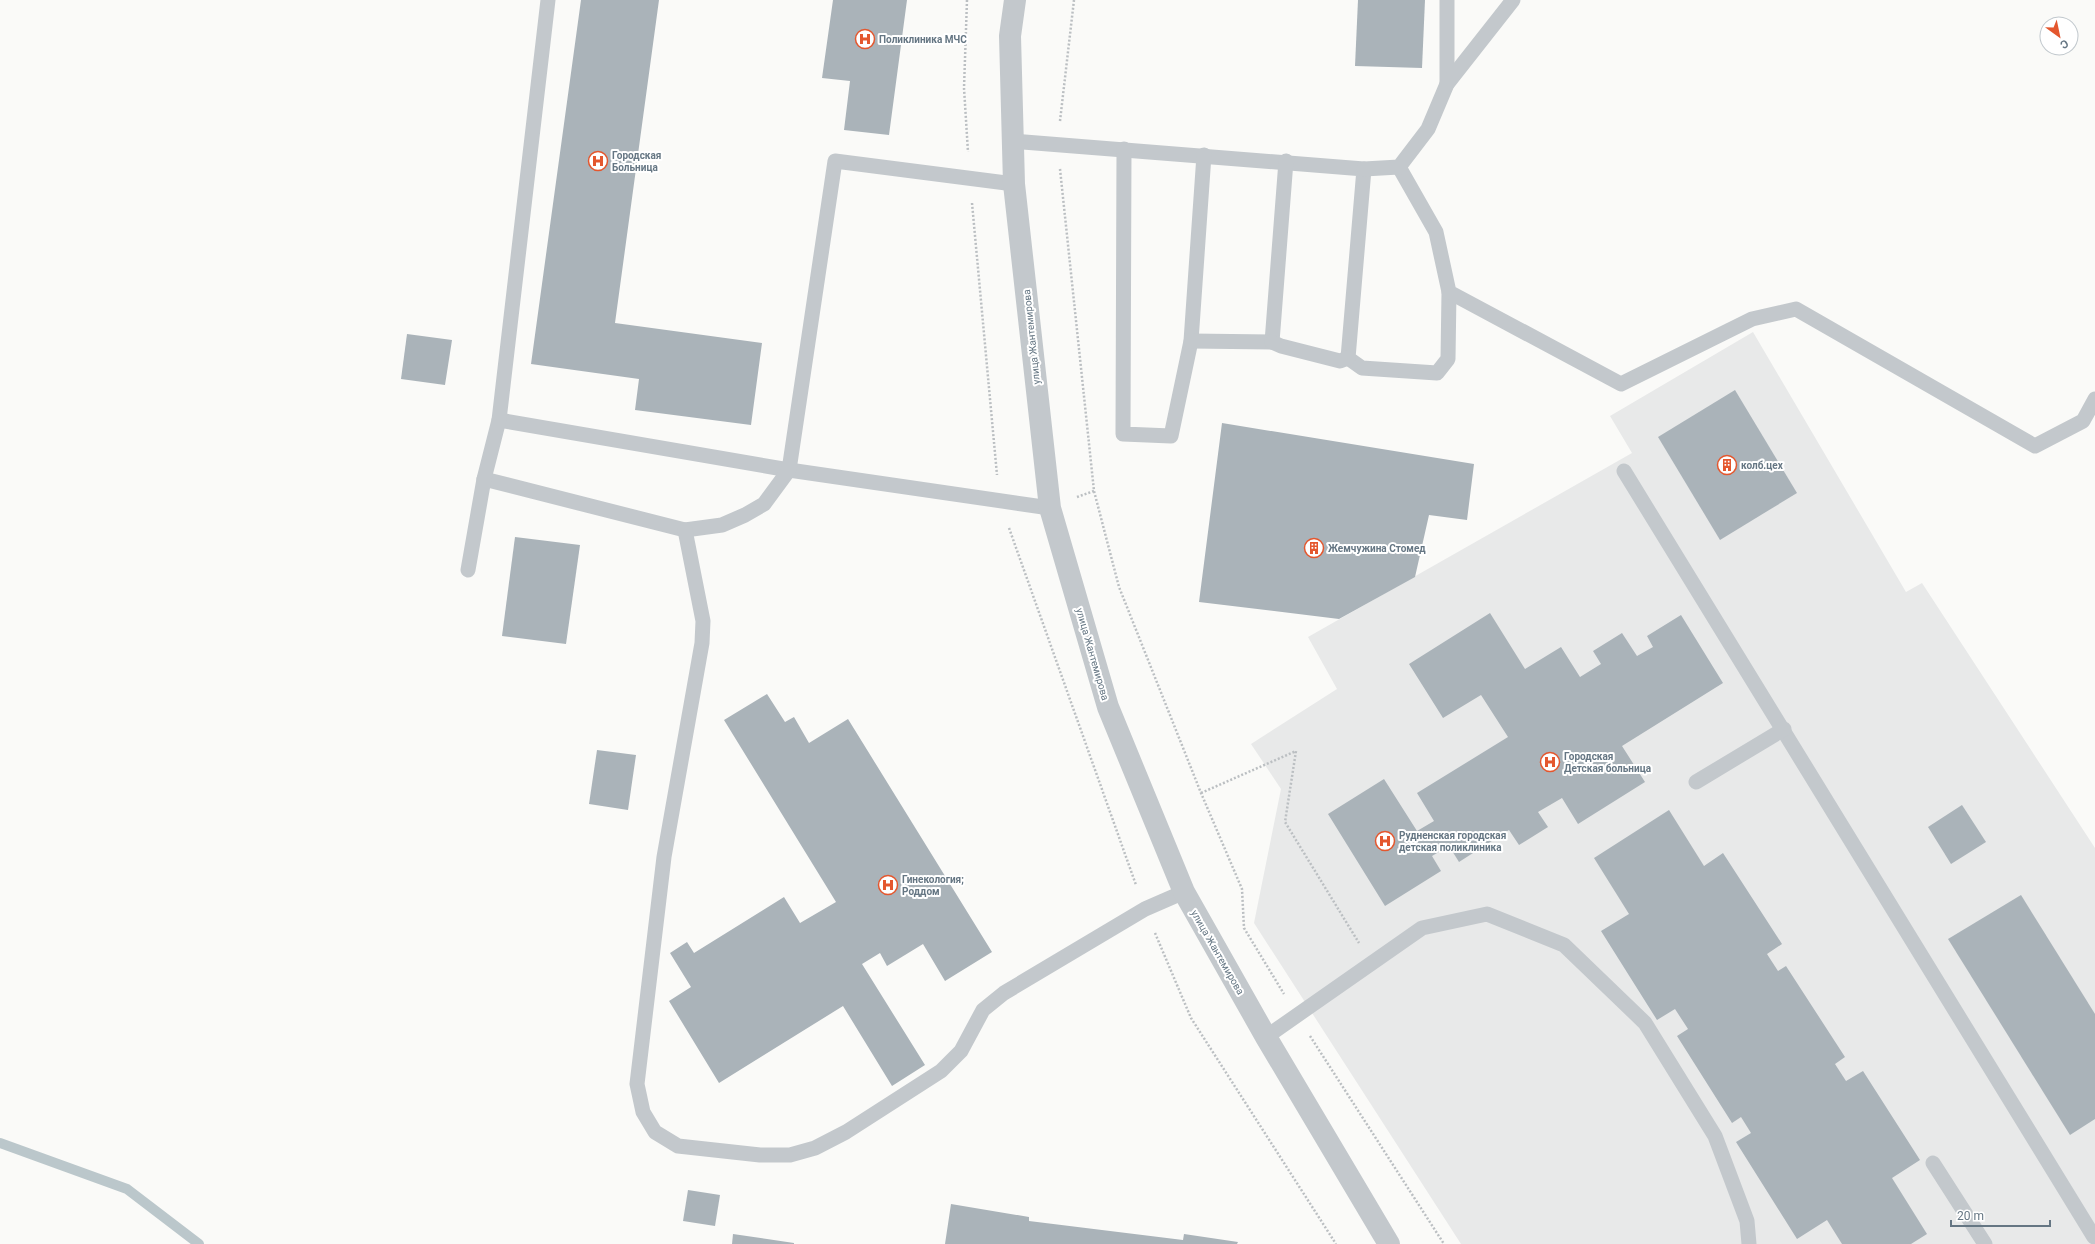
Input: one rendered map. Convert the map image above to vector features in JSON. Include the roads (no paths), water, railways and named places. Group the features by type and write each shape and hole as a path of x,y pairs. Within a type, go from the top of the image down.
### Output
{"street":[{"name":"улица Жантемирова","path":"1015,0 1010,36 1011,141 1014,184 1050,508 1108,707 1184,892 1266,1037 1389,1244"}],"lane":[{"path":"468,570 484,479 499,420 548,0"},
{"path":"1447,0 1447,84"},
{"path":"1011,141 1286,161 1364,169 1399,167 1428,129 1447,84 1513,0"},
{"path":"1124,149 1123,434 1171,436 1191,341 1204,155"},
{"path":"484,479 685,530 722,525 745,515 764,504 789,470 835,161 1014,184"},
{"path":"1272,342 1286,161"},
{"path":"1348,358 1362,368 1437,373 1448,359 1449,292 1436,232 1399,167"},
{"path":"1348,358 1364,169"},
{"path":"1449,292 1622,384 1752,319 1796,309 2035,446 2083,421 2095,399"},
{"path":"1191,341 1272,342 1281,346 1340,362 1348,358"},
{"path":"499,420 789,470 1050,508"},
{"path":"1624,471 1784,730 2091,1239"},
{"path":"685,530 703,621 702,643 664,857 637,1084 644,1112 655,1132 678,1146 760,1155 790,1155 815,1148 846,1132 942,1071 960,1051 983,1010 1004,993 1145,909 1184,892"},
{"path":"1696,782 1784,730"},
{"path":"1266,1037 1422,928 1488,914 1564,945 1645,1023 1715,1136 1747,1221 1749,1244"},
{"path":"1933,1163 1985,1244"}],"waterway":[{"path":"0,1143 127,1189 199,1244"}],"place":[{"name":"Поликлиника МЧС","path":"865,39"},
{"name":"Городская Больница","path":"598,161"},
{"name":"колб.цех","path":"1727,465"},
{"name":"Жемчужина Стомед","path":"1314,548"},
{"name":"Городская Детская больница","path":"1550,762"},
{"name":"Рудненская городская детская поликлиника","path":"1385,841"},
{"name":"Гинекология; Роддом","path":"888,885"}]}
